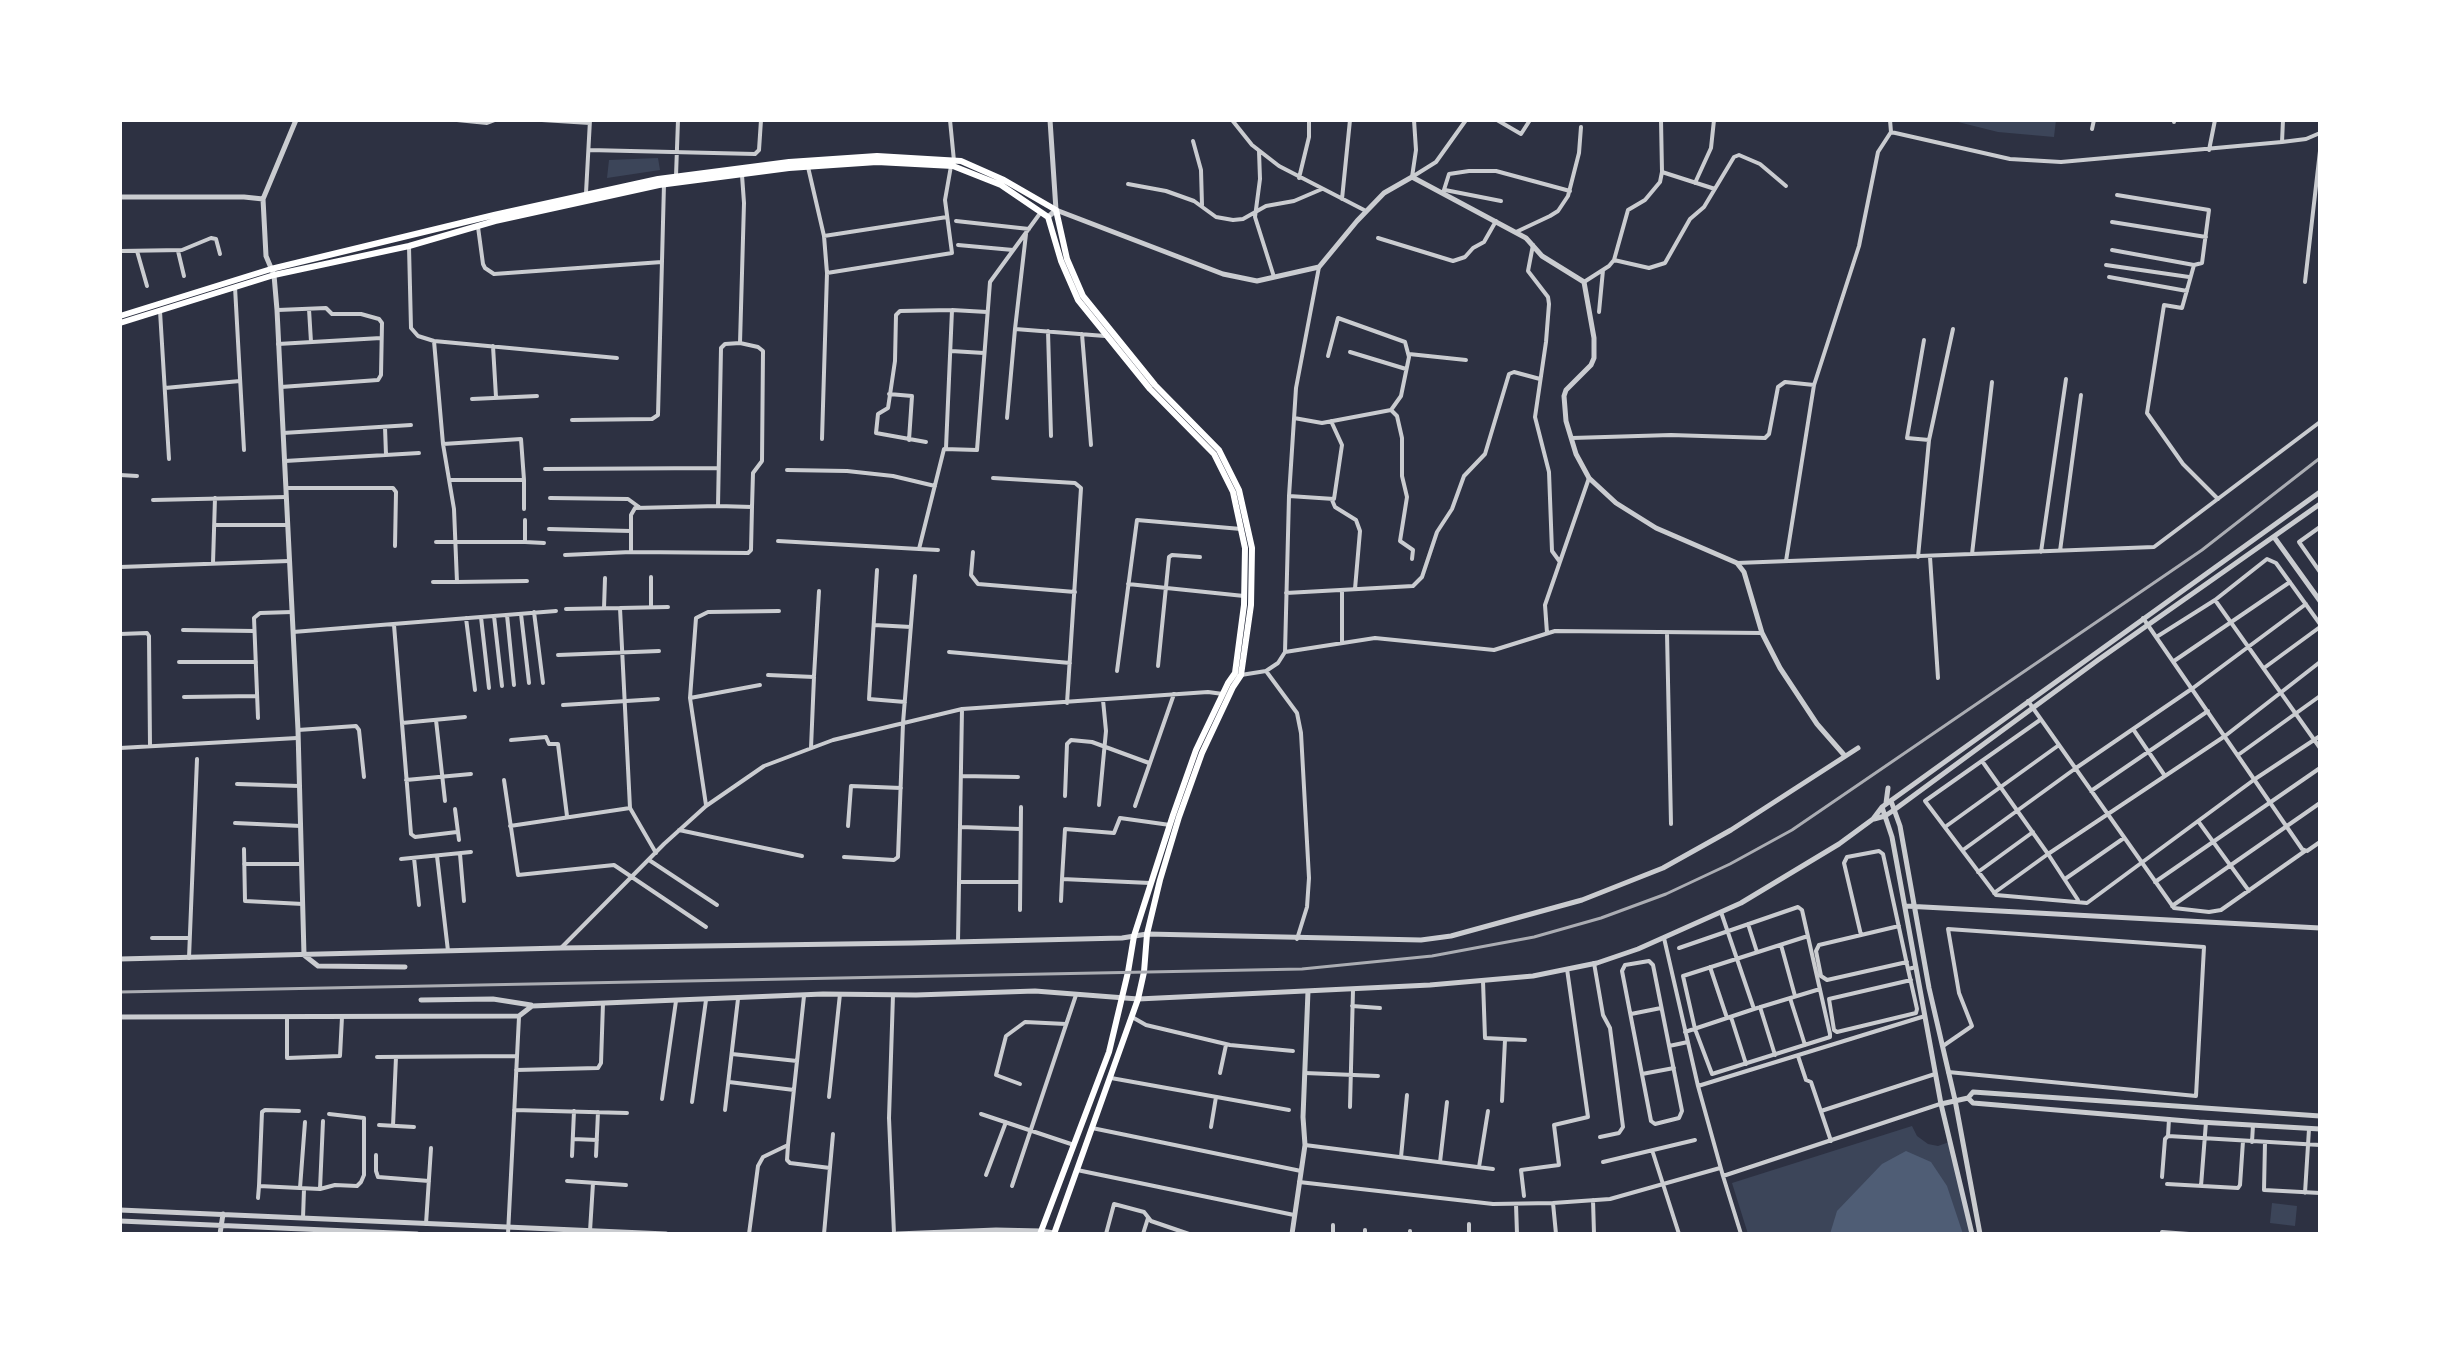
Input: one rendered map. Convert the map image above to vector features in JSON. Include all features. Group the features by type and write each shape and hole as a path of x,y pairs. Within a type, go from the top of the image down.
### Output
{"main road":[{"path":"120,323 235,287 272,272 409,246 478,226 660,183 676,176 789,162 877,156 953,164 1004,180 1056,210 1067,259 1083,296 1155,385 1219,450 1239,490 1252,548 1251,605 1241,675 1225,696 1196,750 1134,936 1109,1052 1040,1232"},
{"path":"120,316 272,272 586,194 660,183 877,162 953,164 1001,185 1044,214 1078,300 1150,389 1214,454 1233,492 1245,548 1244,596 1235,673 1179,817 1147,934 1138,999 1054,1234"}],"street":[{"path":"296,120 263,199 266,256 272,272 277,310 298,730 304,955"},
{"path":"457,120 490,123 495,120"},
{"path":"542,120 590,121 586,194"},
{"path":"676,176 678,120"},
{"path":"589,150 758,152 761,120"},
{"path":"827,273 951,254 953,250 945,200 953,164 950,120"},
{"path":"1050,120 1056,210"},
{"path":"1232,120 1259,151 1299,178 1366,211"},
{"path":"1299,178 1309,137 1309,120"},
{"path":"1342,199 1350,120"},
{"path":"1412,177 1416,150 1414,120"},
{"path":"1241,675 1266,671 1278,663 1285,652 1289,496 1296,388 1319,267 1384,193 1436,162 1466,120"},
{"path":"1497,120 1521,134 1530,120"},
{"path":"1584,282 1614,260 1628,210 1650,194 1660,182 1661,120"},
{"path":"1695,183 1711,148 1714,120"},
{"path":"1786,561 1814,385 1859,246 1878,152 1891,132 1890,120"},
{"path":"2092,129 2094,120"},
{"path":"2209,150 2215,120"},
{"path":"2282,142 2283,120"},
{"path":"1516,232 1558,211 1570,191 1579,153 1581,127"},
{"path":"1891,132 2010,159 2061,162 2282,142 2306,139 2320,133"},
{"path":"1193,141 1201,170 1202,205"},
{"path":"1259,151 1256,223 1274,277"},
{"path":"2305,282 2320,151"},
{"path":"1614,260 1649,268 1665,263 1690,219 1704,207 1734,157 1739,155 1760,164 1786,186"},
{"path":"808,167 824,236 827,273 822,439"},
{"path":"1444,191 1449,174 1453,172 1496,171 1570,191"},
{"path":"1662,172 1715,189"},
{"path":"740,343 742,175"},
{"path":"1412,177 1444,191 1516,232 1542,256 1584,282 1595,348 1591,365 1566,390 1566,421 1576,454 1589,478 1616,503 1656,528 1737,563 2154,547 2320,422"},
{"path":"572,420 652,419 658,415 662,262 660,183"},
{"path":"1128,184 1166,191 1202,205 1223,219 1243,219 1266,206 1294,201 1322,189"},
{"path":"1444,191 1501,201"},
{"path":"2112,250 2194,265 2202,263 2209,210 2117,195"},
{"path":"120,197 263,199"},
{"path":"946,448 977,450 990,282 1044,214 1056,210 1223,274 1257,281 1319,267"},
{"path":"824,236 947,217"},
{"path":"956,221 1027,232"},
{"path":"1378,238 1453,261 1465,257 1484,242 1496,221"},
{"path":"2112,222 2206,237"},
{"path":"478,226 483,264 494,274 662,262"},
{"path":"1007,418 1027,232"},
{"path":"120,251 178,250 211,238 216,239 220,254"},
{"path":"958,245 1013,250"},
{"path":"1533,245 1528,271 1548,297 1549,304 1536,425 1549,472 1552,551 1560,562"},
{"path":"409,246 411,328 418,336 434,341 617,358"},
{"path":"178,250 184,276"},
{"path":"137,251 147,286"},
{"path":"2106,265 2189,277"},
{"path":"2194,265 2182,308 2164,305 2147,413 2183,464 2218,499"},
{"path":"1599,312 1604,269"},
{"path":"2109,277 2187,291"},
{"path":"235,287 244,450"},
{"path":"277,310 326,308 332,314 361,314 379,319 382,323 381,375 378,380 281,387"},
{"path":"309,309 311,342"},
{"path":"919,549 946,448 952,310"},
{"path":"160,311 169,459"},
{"path":"926,442 876,433 878,414 888,408 895,361 897,313 987,312"},
{"path":"1294,418 1312,422 1331,421 1391,410 1401,396 1409,354 1408,346 1402,341 1338,318 1328,356"},
{"path":"1015,329 1105,336"},
{"path":"1918,557 1929,440 1953,329"},
{"path":"1048,331 1051,436"},
{"path":"1082,334 1091,445"},
{"path":"278,344 381,338"},
{"path":"1924,340 1907,438 1929,440"},
{"path":"434,341 443,444 451,480 457,582"},
{"path":"565,555 748,553 751,550 753,473 762,461 763,351 740,343 725,344 721,348 718,506"},
{"path":"493,346 496,397"},
{"path":"950,351 984,353"},
{"path":"1350,352 1406,369"},
{"path":"1409,354 1466,360"},
{"path":"1286,593 1405,587 1418,582 1437,532 1452,509 1464,476 1485,454 1509,374 1514,372 1540,379"},
{"path":"2041,552 2066,379"},
{"path":"165,388 240,381"},
{"path":"1572,438 1671,435 1765,438 1769,434 1778,387 1785,382 1814,385"},
{"path":"1972,554 1992,382"},
{"path":"889,394 912,396 909,440"},
{"path":"2060,551 2081,395"},
{"path":"472,399 537,396"},
{"path":"1391,410 1400,424 1402,476 1407,497 1400,541 1413,550 1412,559"},
{"path":"1331,421 1342,445 1332,500 1335,507 1356,520 1362,538 1355,589"},
{"path":"283,433 411,425"},
{"path":"385,427 386,455"},
{"path":"443,444 521,439 524,509"},
{"path":"284,461 419,453"},
{"path":"545,469 718,468"},
{"path":"787,470 847,471 893,476 935,486"},
{"path":"120,475 137,476"},
{"path":"993,478 1075,483 1081,488 1067,703"},
{"path":"1547,633 1545,605 1589,478"},
{"path":"451,480 524,480"},
{"path":"286,488 393,488 396,492 395,546"},
{"path":"421,1000 493,999 532,1006 805,995 1035,991 1138,999 1353,990 1483,980 1533,976 1594,963 1664,938 1741,903 1827,852 1873,819 1886,804 2320,492"},
{"path":"1289,496 1332,500"},
{"path":"213,563 215,497"},
{"path":"153,500 286,497"},
{"path":"550,498 628,499 639,507"},
{"path":"1873,819 1894,810 2320,504"},
{"path":"631,552 631,515 635,508 752,507"},
{"path":"525,520 525,542"},
{"path":"1117,671 1137,520 1241,529"},
{"path":"214,525 288,525"},
{"path":"2320,527 2299,542 2320,572"},
{"path":"549,529 631,531"},
{"path":"2274,537 2320,601"},
{"path":"778,541 938,550"},
{"path":"436,542 544,543"},
{"path":"973,552 971,575 978,584 1075,592"},
{"path":"1158,666 1170,555 1200,557"},
{"path":"1930,556 1938,678"},
{"path":"2313,562 2320,557"},
{"path":"2158,636 2215,600 2267,559 2276,563 2320,625 2264,669"},
{"path":"120,567 290,561"},
{"path":"1737,563 1744,572 1762,633 1780,668 1817,724 1845,756"},
{"path":"877,570 869,699 905,702"},
{"path":"844,857 897,859 903,723 915,576"},
{"path":"651,577 651,607"},
{"path":"604,608 605,578"},
{"path":"433,582 527,581"},
{"path":"2174,661 2290,582"},
{"path":"1128,584 1244,596"},
{"path":"1342,590 1342,643"},
{"path":"811,748 819,591"},
{"path":"2215,600 2320,748"},
{"path":"1962,850 2193,688 2306,604"},
{"path":"566,609 668,607"},
{"path":"620,608 630,808 656,853"},
{"path":"293,632 556,611"},
{"path":"706,806 690,698 695,624 701,614 779,611"},
{"path":"258,718 256,614 292,612"},
{"path":"534,612 543,683"},
{"path":"520,613 529,683"},
{"path":"506,615 514,685"},
{"path":"494,616 502,686"},
{"path":"481,617 489,688"},
{"path":"466,618 475,690"},
{"path":"2143,618 2305,851"},
{"path":"394,625 412,836 457,832"},
{"path":"874,625 911,627"},
{"path":"183,630 254,631"},
{"path":"120,634 147,633 149,636 150,746"},
{"path":"1285,652 1375,638 1494,650 1547,633 1762,633"},
{"path":"1667,633 1671,824"},
{"path":"558,655 659,651"},
{"path":"949,652 1070,663"},
{"path":"179,662 256,662"},
{"path":"1994,893 2225,736 2320,662"},
{"path":"1266,671 1297,713 1303,754 1309,878 1307,907 1297,939"},
{"path":"768,675 814,677"},
{"path":"690,698 760,685"},
{"path":"561,948 706,806 764,766 811,748 962,709 1208,692 1225,696"},
{"path":"1135,806 1174,694"},
{"path":"184,697 257,696"},
{"path":"2238,755 2320,696"},
{"path":"563,705 658,699"},
{"path":"1099,805 1106,746 1103,700"},
{"path":"2028,701 2172,906 2178,910 2218,912 2320,842"},
{"path":"958,942 962,709"},
{"path":"2091,791 2208,711"},
{"path":"402,723 465,717"},
{"path":"436,720 445,801"},
{"path":"2040,720 1925,801 1996,895 2087,903 2255,779 2320,736"},
{"path":"298,730 356,726 364,777"},
{"path":"2133,729 2165,776"},
{"path":"511,740 544,737 549,744 558,744 567,816"},
{"path":"120,748 298,738"},
{"path":"1065,796 1068,742 1075,739 1106,746 1149,763"},
{"path":"1945,827 2059,745"},
{"path":"120,959 958,942 1147,934 1421,940 1451,936 1582,900 1686,857 1858,748"},
{"path":"189,958 197,759"},
{"path":"1982,761 2078,900"},
{"path":"2155,882 2320,768"},
{"path":"406,780 471,774"},
{"path":"961,776 1018,777"},
{"path":"504,780 516,873 520,876 608,865 618,867 706,927"},
{"path":"237,784 299,786"},
{"path":"848,826 851,786 901,788"},
{"path":"1888,788 1885,816 1905,906 1912,968 1972,1234"},
{"path":"2172,906 2320,803"},
{"path":"1886,804 1894,810 1900,826 1980,1234"},
{"path":"1020,910 1021,807"},
{"path":"510,826 630,808"},
{"path":"455,809 459,840"},
{"path":"1061,901 1065,829 1114,833 1120,818 1170,825"},
{"path":"2198,821 2249,891"},
{"path":"235,823 301,826"},
{"path":"960,827 1020,829"},
{"path":"679,830 802,856"},
{"path":"1978,872 2033,832"},
{"path":"2065,879 2124,838"},
{"path":"244,849 245,901 303,904"},
{"path":"1861,935 1844,863 1847,857 1874,850 1883,854 1907,962 1912,968 1916,1013 1837,1032 1834,1030 1829,999 1911,980"},
{"path":"401,859 471,852"},
{"path":"460,854 464,901"},
{"path":"437,856 448,951"},
{"path":"414,858 419,905"},
{"path":"649,860 717,905"},
{"path":"244,864 302,864"},
{"path":"1062,879 1152,883"},
{"path":"959,882 1020,882"},
{"path":"1905,906 2320,928"},
{"path":"1679,948 1798,907 1802,910 1808,936 1820,989 1830,1037 1712,1074 1695,1029 1682,979 1808,936"},
{"path":"1721,912 1775,1055"},
{"path":"1748,924 1757,952"},
{"path":"1899,926 1817,947 1823,979 1907,962"},
{"path":"1942,1046 1972,1026 1959,993 1948,929 2204,947 2196,1096 1948,1072"},
{"path":"152,938 189,938"},
{"path":"1664,938 1698,1086 1741,1234"},
{"path":"1781,944 1805,1045"},
{"path":"304,955 318,966 405,967"},
{"path":"1649,961 1653,965 1674,1068 1682,1115 1679,1118 1655,1124 1651,1121 1631,1014 1622,971 1625,965 1649,961"},
{"path":"1594,963 1603,1015 1610,1028 1623,1127 1619,1133 1600,1137"},
{"path":"1710,967 1746,1064"},
{"path":"1524,1196 1521,1170 1559,1165 1554,1124 1588,1117 1567,969"},
{"path":"1483,980 1485,1038 1525,1040"},
{"path":"1685,1032 1820,989"},
{"path":"1350,1107 1353,990"},
{"path":"1292,1234 1305,1145 1303,1117 1308,991"},
{"path":"829,1097 840,994"},
{"path":"805,995 787,1160 790,1163 830,1168"},
{"path":"893,995 889,1118 895,1234 1054,1234"},
{"path":"1012,1186 1076,995"},
{"path":"725,1110 738,999"},
{"path":"692,1102 706,1000"},
{"path":"662,1099 676,1001"},
{"path":"516,1070 598,1068 601,1063 603,1003"},
{"path":"120,1017 519,1016 532,1006"},
{"path":"1352,1006 1380,1008"},
{"path":"1631,1014 1661,1008"},
{"path":"508,1231 519,1016"},
{"path":"1698,1086 1925,1016"},
{"path":"287,1017 287,1058 340,1056 342,1017"},
{"path":"1131,1017 1146,1025 1226,1045 1293,1051"},
{"path":"1020,1084 996,1075 1006,1036 1025,1022 1066,1024"},
{"path":"1502,1101 1505,1040"},
{"path":"1669,1046 1688,1042"},
{"path":"1220,1073 1226,1045"},
{"path":"732,1054 797,1061"},
{"path":"1798,1055 1831,1141"},
{"path":"377,1057 517,1056"},
{"path":"393,1126 396,1057"},
{"path":"1642,1074 1674,1068"},
{"path":"1305,1073 1378,1076"},
{"path":"1821,1111 1935,1074"},
{"path":"1110,1078 1289,1110"},
{"path":"728,1082 794,1090"},
{"path":"1723,1176 1941,1104 1968,1098 1973,1092 2320,1116"},
{"path":"1401,1157 1407,1095"},
{"path":"1211,1127 1216,1097"},
{"path":"1968,1098 1973,1103 2320,1129"},
{"path":"1440,1162 1447,1102"},
{"path":"2219,1123 2220,1108"},
{"path":"514,1110 627,1113"},
{"path":"258,1198 262,1112 299,1111"},
{"path":"572,1156 574,1111"},
{"path":"1479,1167 1488,1111"},
{"path":"596,1156 598,1112"},
{"path":"259,1186 320,1189 335,1185 357,1186 364,1175 364,1118 329,1114"},
{"path":"981,1114 1074,1145"},
{"path":"2162,1177 2169,1119"},
{"path":"320,1189 323,1121"},
{"path":"303,1218 305,1122"},
{"path":"986,1175 1006,1122"},
{"path":"2201,1186 2206,1122"},
{"path":"379,1125 414,1127"},
{"path":"2252,1142 2253,1125"},
{"path":"1092,1128 1301,1171"},
{"path":"2305,1193 2309,1129"},
{"path":"824,1234 833,1134"},
{"path":"2168,1136 2320,1145"},
{"path":"573,1139 597,1140"},
{"path":"1603,1162 1695,1140"},
{"path":"2167,1184 2239,1187 2243,1141"},
{"path":"2265,1142 2263,1189 2320,1193"},
{"path":"749,1234 758,1166 763,1157 788,1145"},
{"path":"1305,1145 1493,1169"},
{"path":"426,1224 431,1148"},
{"path":"1652,1152 1679,1234"},
{"path":"376,1155 378,1177 429,1181"},
{"path":"1299,1182 1493,1204 1553,1203 1610,1199 1720,1168"},
{"path":"1077,1170 1294,1215"},
{"path":"567,1181 626,1185"},
{"path":"590,1231 593,1183"},
{"path":"1593,1200 1594,1234"},
{"path":"1553,1203 1556,1234"},
{"path":"1106,1234 1114,1204 1144,1212 1148,1218 1189,1234"},
{"path":"1516,1204 1517,1234"},
{"path":"120,1210 426,1224 508,1231 666,1234"},
{"path":"220,1234 223,1214"},
{"path":"1143,1234 1148,1218"},
{"path":"120,1221 417,1234"},
{"path":"1469,1224 1469,1234"},
{"path":"1333,1225 1333,1234"},
{"path":"2162,1232 2189,1234"}],"shaded area":[{"path":"1950,120 2056,120 2054,137 1998,132"},
{"path":"658,158 660,170 607,178 609,160"},
{"path":"1912,1126 1917,1136 1928,1144 1938,1146 1952,1141 1972,1234 1748,1234 1732,1183"},
{"path":"1906,1151 1931,1162 1947,1186 1963,1234 1830,1234 1837,1211 1882,1164"},
{"path":"2272,1203 2297,1206 2295,1226 2270,1223"}],"railway":[{"path":"120,992 1302,969 1432,956 1534,937 1601,918 1666,894 1792,830 2202,550 2320,458"}]}
